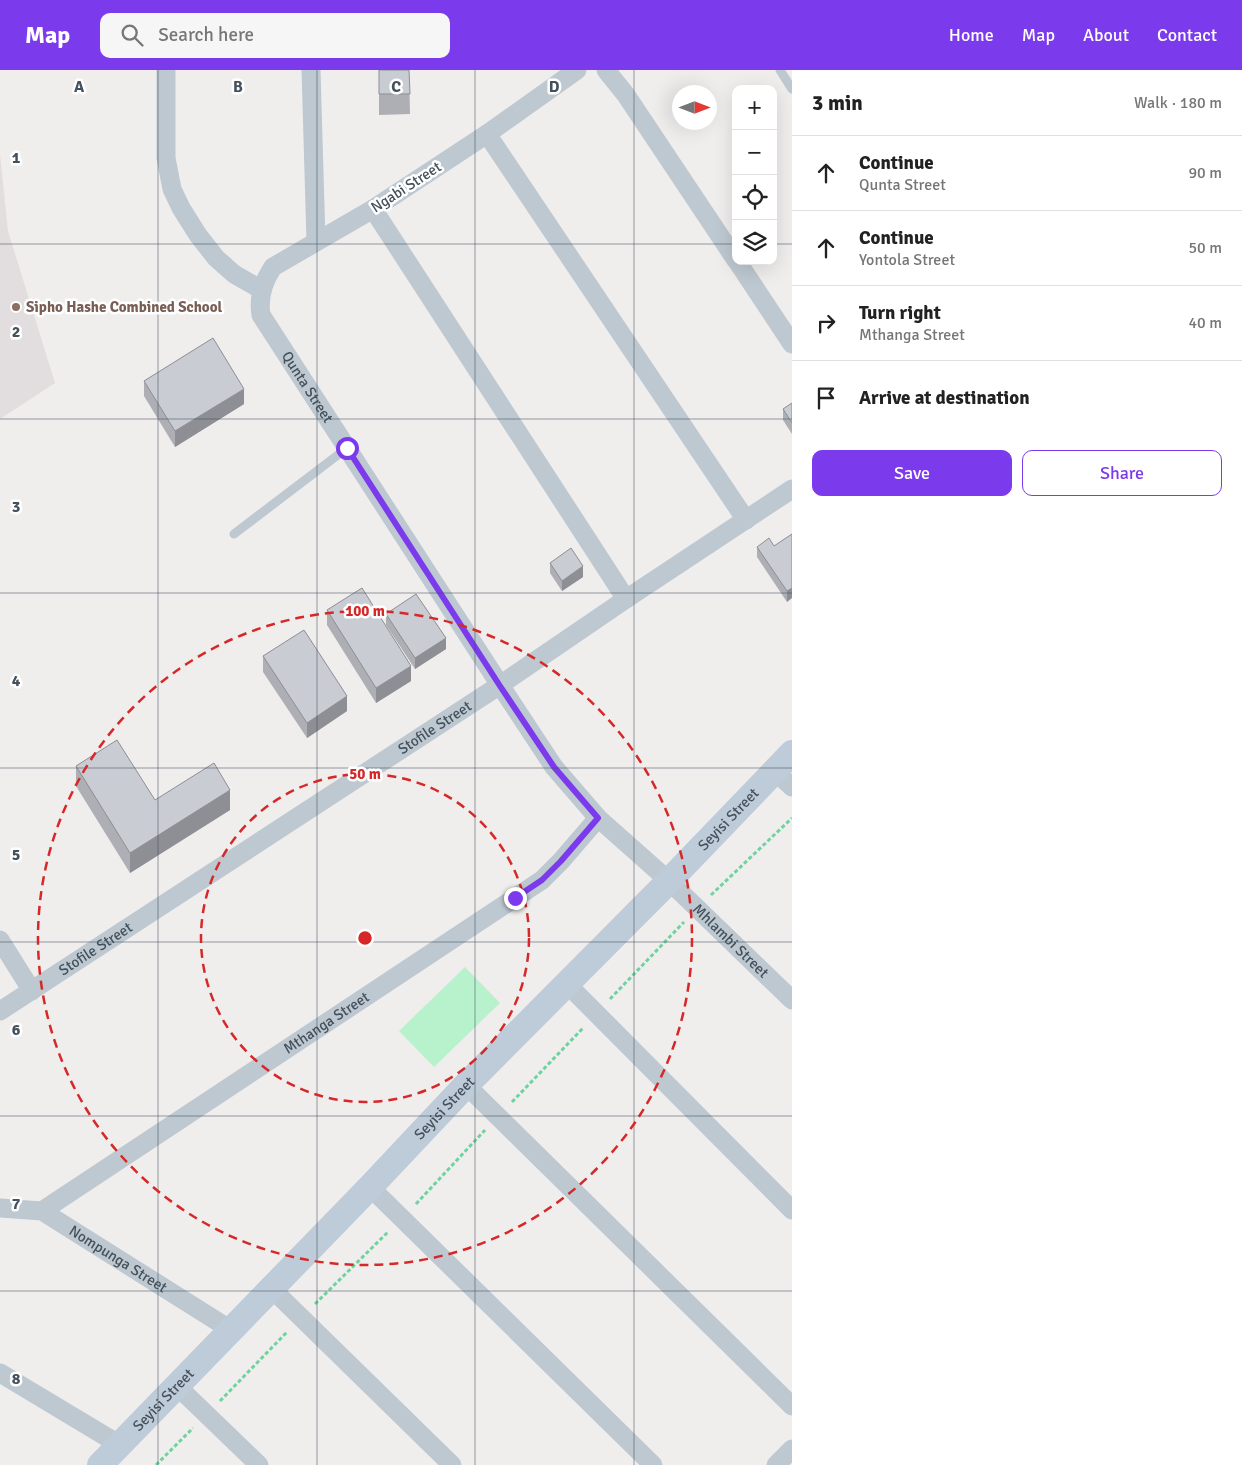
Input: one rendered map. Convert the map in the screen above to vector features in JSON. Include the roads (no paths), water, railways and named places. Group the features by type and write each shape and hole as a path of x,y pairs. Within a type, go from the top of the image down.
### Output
{"street":[{"path":"166,70 166,158 172,189 198,235 216,258 234,274 262,290"},
{"path":"311,70 316,241"},
{"name":"Ngabi Street","path":"261,315 259,303 262,290 266,278 273,267 373,209 487,134 577,70"},
{"path":"606,70 626,95 732,254"},
{"path":"487,134 746,520"},
{"path":"373,209 626,599"},
{"path":"739,265 792,344"},
{"name":"Qunta Street","path":"261,315 554,767 598,818"},
{"name":"Stofile Street","path":"0,1011 500,686 626,599 792,489"},
{"name":"Seyisi Street","path":"100,1465 370,1187 466,1085 669,881 786,770"},
{"name":"Mhlambi Street","path":"598,818 669,881 792,1000"},
{"name":"Mthanga Street","path":"42,1211 542,880 598,818"},
{"path":"0,940 32,991"},
{"path":"567,984 792,1210"},
{"path":"466,1085 792,1406"},
{"path":"370,1187 654,1465"},
{"name":"Nompunga Street","path":"0,1208 42,1211 231,1330"},
{"path":"271,1288 452,1465"},
{"path":"0,1373 120,1445"},
{"path":"177,1386 259,1465"},
{"path":"776,1465 792,1449"}],"lane":[{"path":"780,70 792,89"},
{"path":"234,534 347,448"}],"place":[{"name":"Sipho Hashe Combined School","path":"16,307"}]}
